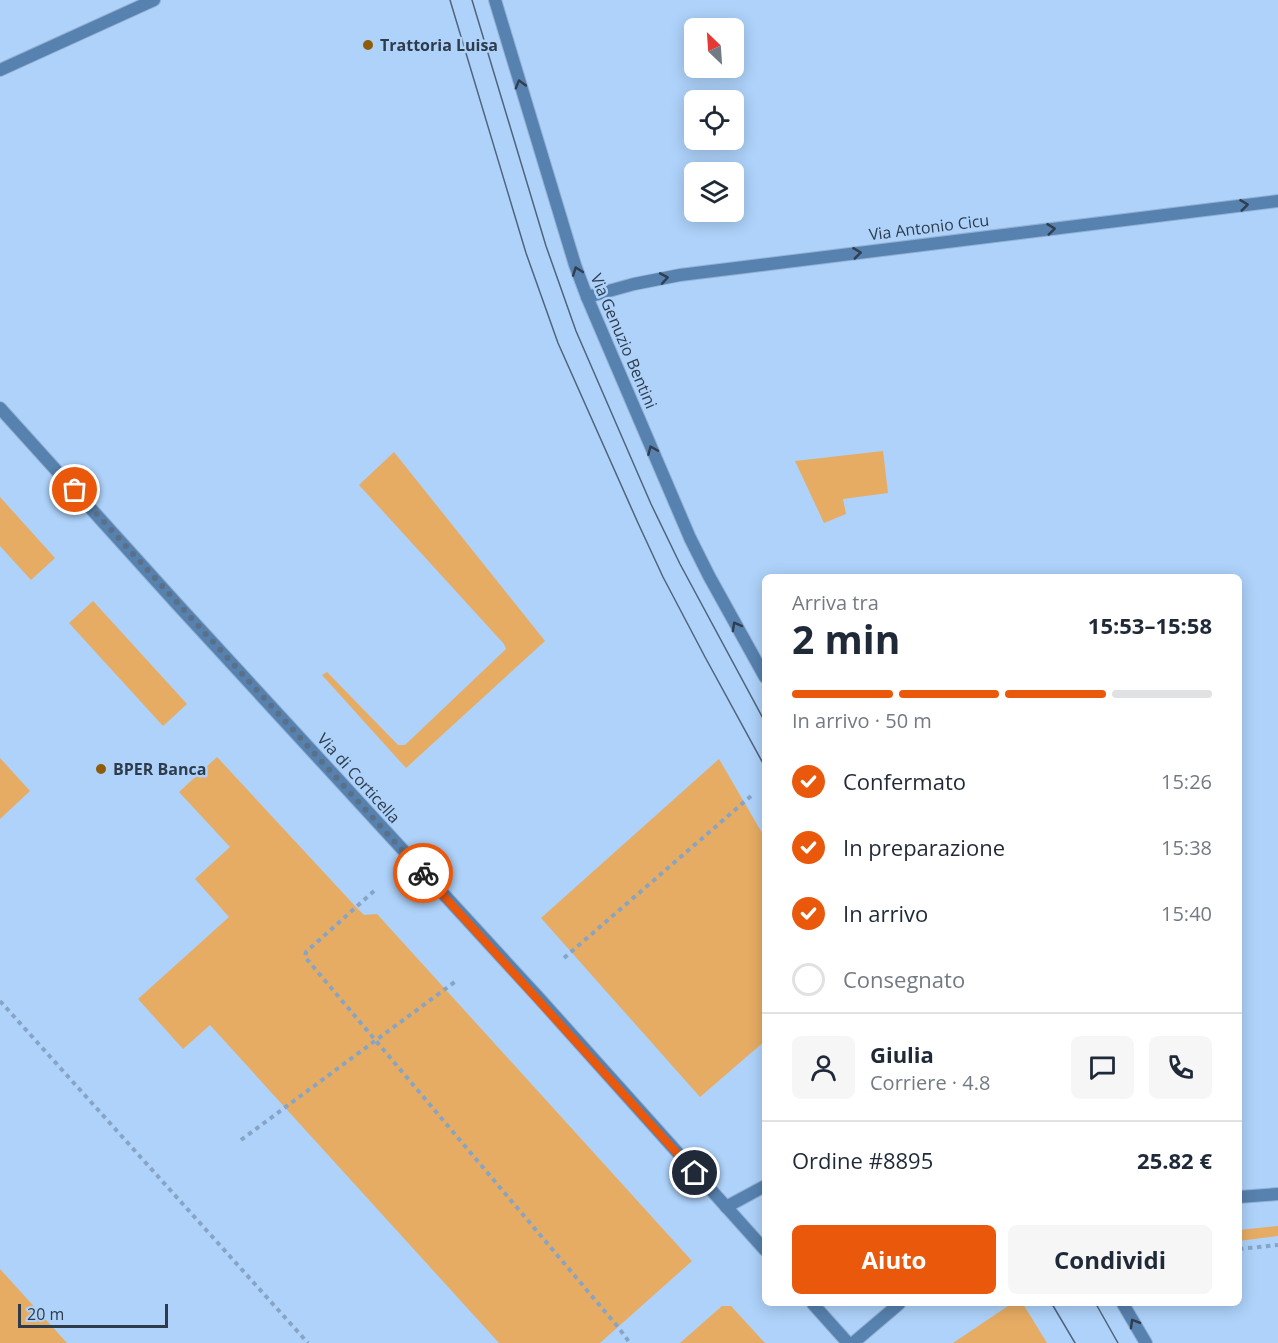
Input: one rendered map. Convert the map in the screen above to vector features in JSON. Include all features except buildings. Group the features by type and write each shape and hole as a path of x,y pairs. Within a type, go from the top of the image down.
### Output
{"street":[{"path":"0,69 154,0"},
{"name":"Via Genuzio Bentini","path":"495,0 566,238 587,297 690,538 762,672"},
{"name":"Via Antonio Cicu","path":"587,297 634,284 680,275 1278,201"},
{"name":"Via di Corticella","path":"0,408 762,1247"},
{"path":"726,1208 762,1188"},
{"path":"1242,1197 1278,1194"},
{"path":"815,1306 848,1343"},
{"path":"853,1343 897,1306"},
{"path":"1124,1306 1146,1343"}],"path":[{"path":"564,958 751,796"},
{"path":"374,891 306,952 305,957 630,1343"},
{"path":"241,1140 456,981"},
{"path":"0,1001 308,1343"},
{"path":"1242,1249 1278,1245"}],"shaded area":[{"path":"883,451 888,493 843,499 846,514 824,523 795,461"},
{"path":"394,452 545,641 406,768 322,675 327,672 398,745 405,745 506,649 504,644 359,485"},
{"path":"0,497 55,558 31,580 0,546"},
{"path":"93,601 187,704 163,726 69,623"},
{"path":"217,757 364,915 377,914 692,1261 600,1343 499,1343 210,1025 183,1049 138,999 229,917 195,879 230,847 179,792"},
{"path":"0,758 30,791 0,819"},
{"path":"719,759 762,833 762,1044 700,1097 541,918"},
{"path":"1278,1226 1278,1236 1242,1241 1242,1230"},
{"path":"0,1269 67,1343 0,1343"},
{"path":"722,1306 731,1306 765,1343 680,1343"},
{"path":"1008,1306 1024,1306 1047,1343 953,1343"}],"tram line":[{"path":"450,0 526,253 558,343 663,577 762,762"},
{"path":"472,0 546,246 576,331 651,504 680,564 762,716"},
{"path":"1053,1306 1075,1343"},
{"path":"1097,1306 1118,1343"}],"way so far":[{"path":"75,490 423,873"}],"place":[{"name":"Trattoria Luisa","path":"368,45"},
{"name":"BPER Banca","path":"101,769"}],"route":[{"path":"423,873 695,1173"}]}
